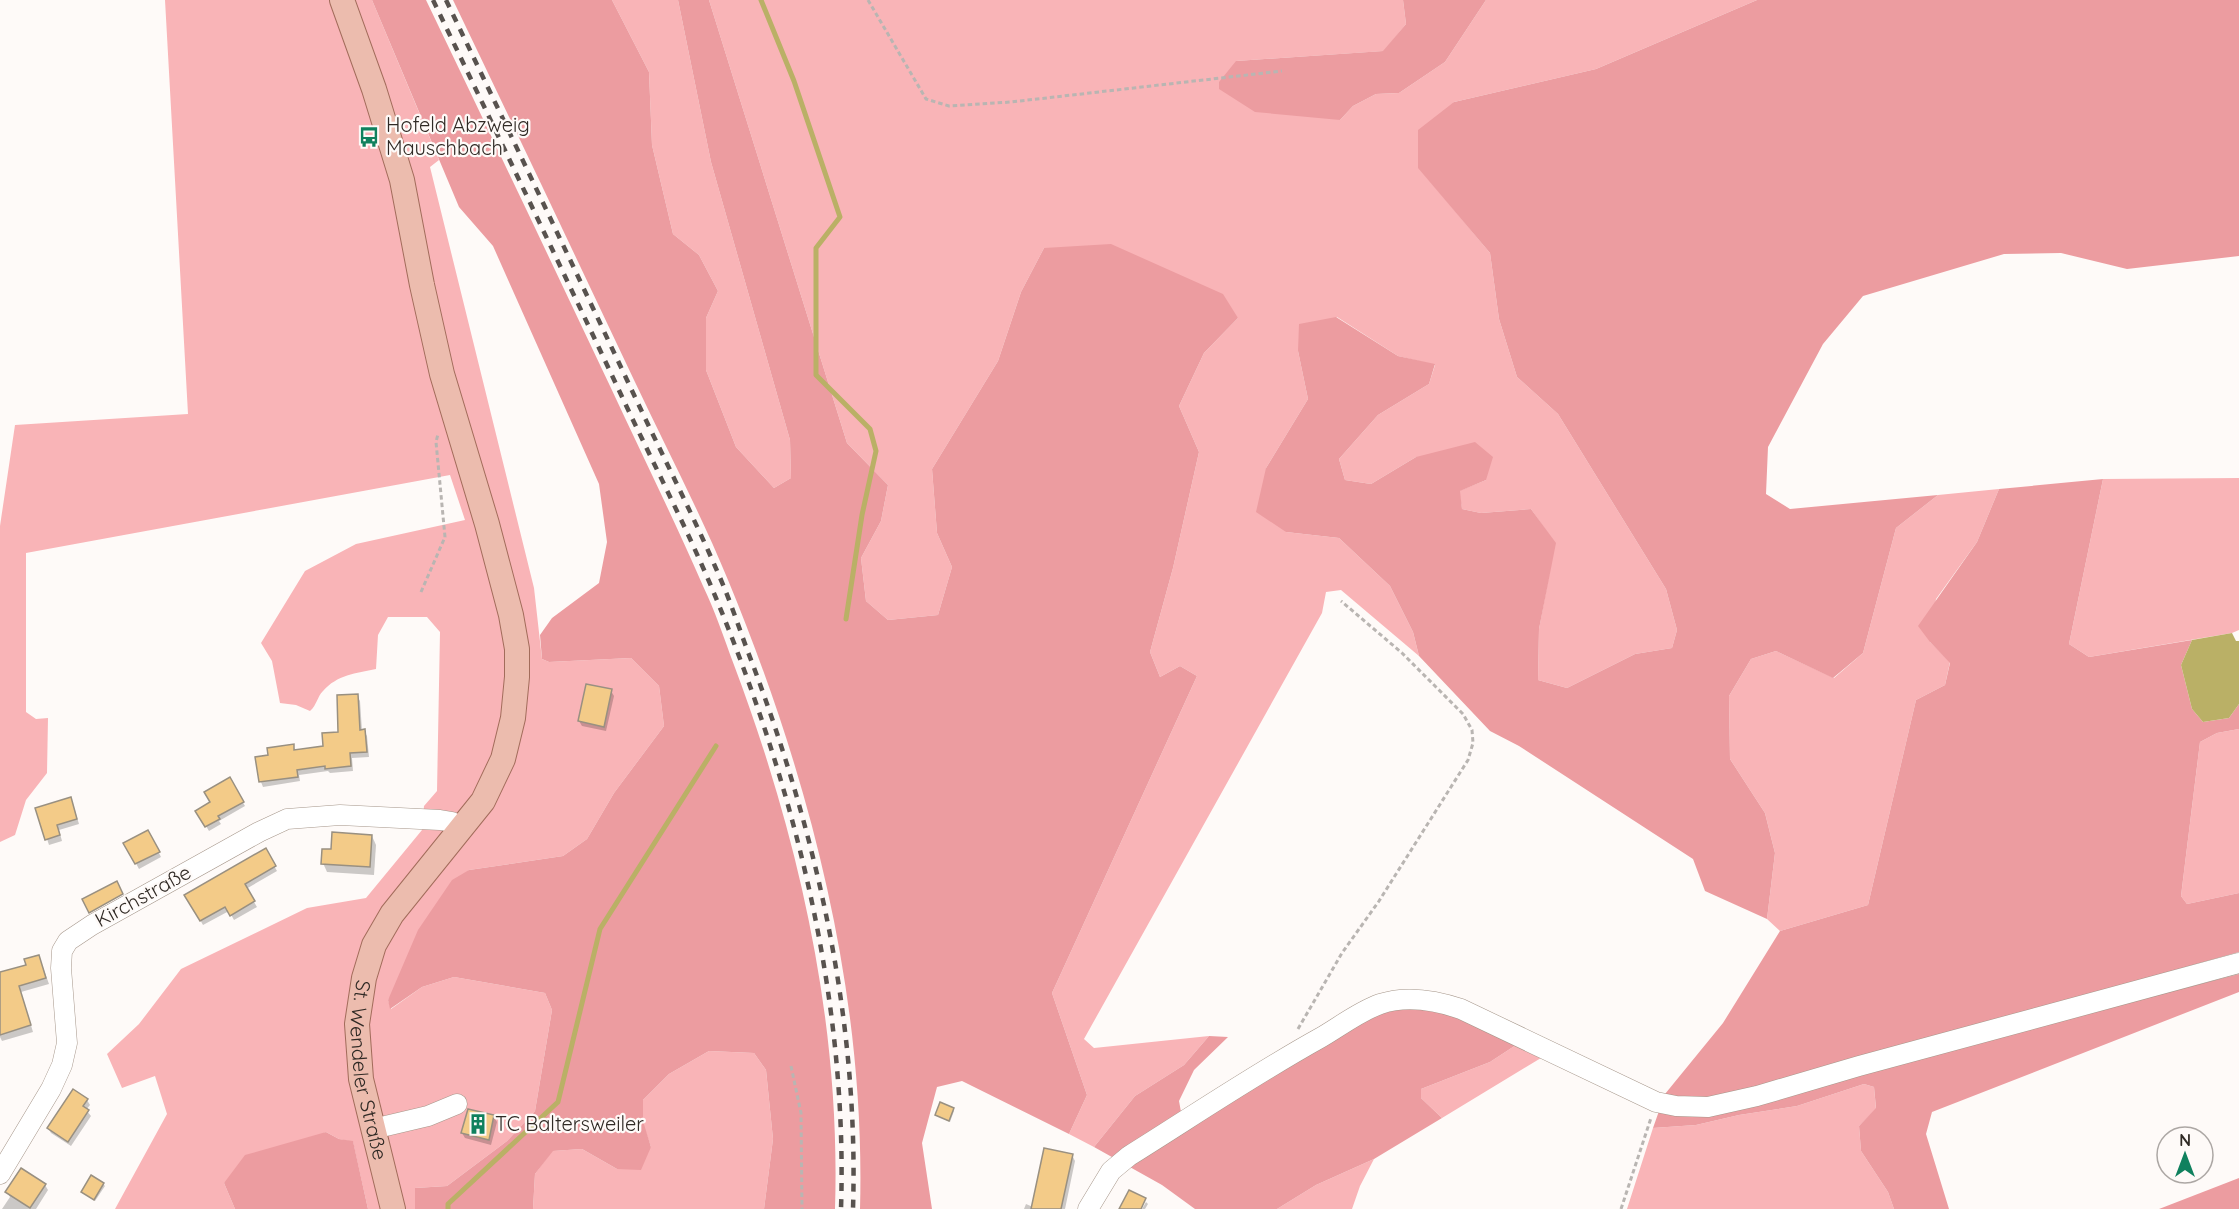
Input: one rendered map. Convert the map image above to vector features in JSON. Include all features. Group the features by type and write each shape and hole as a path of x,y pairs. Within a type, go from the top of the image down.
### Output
{"main road":[{"name":"St. Wendeler Straße","path":"342,0 375,88 402,180 424,297 442,374 487,524 511,615 517,649 513,718 503,759 483,801 392,914 374,945 364,978 357,1024 361,1079 393,1209"}],"street":[{"name":"Kirchstraße","path":"0,1174 51,1089 62,1065 67,1043 61,968 62,951 68,941 92,925 259,832 287,819 340,815 440,820 452,822 462,828"},
{"path":"1088,1209 1111,1172 1129,1156 1289,1055 1379,1004 1396,1000 1418,999 1442,1002 1656,1102 1676,1106 1708,1107 1757,1096 2239,963"},
{"path":"373,1129 428,1116 457,1104"}],"path":[{"path":"868,0 926,99 949,106 1011,102 1282,71"},
{"path":"421,592 445,537 436,442 442,422 452,407"},
{"path":"1289,1055 1290,1043 1342,953 1379,901 1468,760 1473,744 1472,730 1463,714 1402,653 1341,601"},
{"path":"791,1066 801,1113 802,1209"},
{"path":"1621,1209 1656,1102"}],"shaded area":[{"path":"165,0 372,0 439,160 430,167 534,588 542,659 549,662 631,658 659,686 664,726 614,793 587,839 563,856 469,870 388,1000 391,1009 422,987 454,977 545,993 552,1010 535,1111 507,1141 447,1186 415,1188 415,1209 368,1209 353,1142 339,1139 326,1132 224,1183 235,1209 115,1209 167,1114 155,1076 122,1088 107,1054 139,1024 181,969 307,908 366,898 422,830 424,806 437,791 440,632 427,617 388,617 378,635 376,669 334,681 321,693 310,711 296,705 280,703 272,661 261,643 305,571 356,544 465,520 450,475 26,553 26,712 36,719 48,718 47,773 26,800 15,835 0,842 0,526 15,425 188,414"},
{"path":"372,0 426,0 669,511 719,625 757,730 778,797 811,932 823,1001 831,1070 835,1139 835,1209 764,1209 773,1139 766,1070 754,1053 709,1051 669,1074 643,1100 643,1121 651,1147 641,1170 617,1169 582,1149 553,1151 535,1174 533,1209 415,1209 415,1188 447,1186 507,1141 535,1111 552,1010 545,993 454,977 422,987 390,1009 388,1000 418,930 452,880 469,870 563,856 587,839 614,793 664,726 659,686 631,658 549,662 542,659 540,635 552,618 599,583 607,542 599,484 493,246 459,207"},
{"path":"453,0 612,0 649,72 652,145 673,234 699,255 718,291 706,318 706,370 736,447 774,488 791,478 790,440 711,162 678,0 709,0 847,443 888,485 881,521 861,558 866,601 888,620 938,615 952,567 937,533 932,469 998,361 1021,292 1044,248 1111,244 1223,294 1238,318 1204,353 1179,406 1199,452 1173,568 1150,652 1160,677 1180,666 1197,676 1052,993 1087,1095 1069,1134 962,1081 937,1087 922,1143 932,1209 860,1209 859,1128 853,1047 842,967 827,888 784,731 757,655 706,529"},
{"path":"612,0 678,0 711,162 790,440 791,478 774,488 736,447 706,370 706,318 718,291 699,255 673,234 652,145 649,72"},
{"path":"709,0 1403,0 1406,24 1384,51 1236,61 1340,120 1353,106 1376,94 1399,93 1445,62 1486,0 1757,0 1596,69 1454,102 1419,168 1490,253 1499,319 1517,377 1558,414 1666,589 1677,630 1672,648 1635,654 1567,688 1538,680 1539,629 1555,543 1531,509 1481,513 1462,509 1459,491 1486,480 1416,457 1371,484 1345,480 1339,459 1378,415 1429,384 1435,365 1398,356 1337,317 1298,351 1308,399 1266,468 1286,532 1339,538 1390,586 1413,632 1419,656 1341,590 1326,592 1322,613 1084,1039 1094,1048 1209,1036 1184,1065 1135,1096 1094,1147 1069,1134 1087,1095 1052,993 1197,676 1180,666 1160,677 1150,652 1173,568 1199,452 1179,406 1204,353 1238,318 1044,248 1021,292 998,361 932,469 937,533 952,567 938,615 888,620 866,601 861,558 881,521 888,485 847,443"},
{"path":"1403,0 1486,0 1445,62 1399,93 1376,94 1353,106 1340,120 1255,112 1219,89 1219,82 1236,61 1383,51 1406,24"},
{"path":"1757,0 2239,0 2239,256 2127,269 2061,253 2004,254 1863,296 1823,344 1768,447 1766,494 1790,509 1938,495 1896,528 1863,653 1833,678 1776,651 1751,659 1729,696 1730,759 1765,813 1775,853 1767,919 1705,891 1693,859 1519,746 1490,731 1419,656 1413,632 1390,586 1339,538 1286,532 1256,512 1266,468 1308,399 1298,351 1299,324 1336,317 1398,356 1435,364 1429,384 1378,415 1339,459 1345,480 1371,484 1416,457 1475,442 1493,457 1486,480 1460,491 1462,509 1481,513 1531,509 1556,543 1539,629 1538,680 1567,688 1635,654 1672,648 1677,630 1666,589 1558,414 1517,377 1499,319 1490,253 1418,168 1418,130 1454,102 1596,69"},
{"path":"2239,478 2239,630 2089,657 2069,644 2103,479"},
{"path":"2103,479 2069,644 2089,657 2192,640 2181,665 2192,709 2203,722 2229,718 2239,704 2239,729 2217,733 2200,742 2181,896 2187,904 2239,893 2239,952 1901,1047 1907,1059 2239,974 2239,992 1932,1112 1926,1134 1949,1209 1894,1209 1888,1192 1861,1151 1859,1126 1876,1108 1874,1087 1864,1084 1797,1106 1739,1115 1696,1125 1653,1128 1665,1094 1723,1023 1780,931 1868,905 1916,700 1945,685 1950,663 1918,626 1977,542 1999,489"},
{"path":"1999,489 1977,542 1936,599 1930,642 1950,662 1945,685 1916,700 1868,905 1780,931 1767,919 1775,853 1765,813 1730,759 1729,696 1751,659 1776,651 1834,678 1863,653 1896,528 1938,495"},
{"path":"2232,633 2236,641 2239,641 2239,704 2229,718 2203,722 2192,709 2181,665 2192,640"},
{"path":"2239,729 2239,893 2187,904 2181,896 2200,742 2217,733"},
{"path":"1412,1007 1457,1016 1516,1045 1490,1062 1421,1089 1421,1098 1442,1118 1374,1159 1316,1185 1277,1209 1195,1209 1162,1185 1094,1147 1135,1096 1184,1065 1209,1036 1228,1037 1194,1070 1179,1101 1184,1128 1381,1012"},
{"path":"1516,1045 1541,1058 1442,1118 1421,1098 1421,1089 1490,1062"},
{"path":"709,1051 754,1053 766,1070 773,1139 764,1209 533,1209 535,1174 552,1151 582,1149 617,1169 651,1147 642,1121 643,1100 669,1074"},
{"path":"1864,1084 1874,1087 1876,1109 1859,1126 1861,1151 1888,1192 1894,1209 1627,1209 1653,1128 1696,1125 1739,1115 1797,1106"},
{"path":"326,1132 339,1139 353,1141 368,1209 235,1209 224,1183 245,1155"},
{"path":"1374,1159 1360,1186 1352,1209 1277,1209 1316,1185"},
{"path":"2239,1178 2239,1209 2159,1209"}],"building":[{"path":"586,684 612,689 604,727 578,721"},
{"path":"358,694 360,730 365,729 367,752 350,753 351,766 325,769 325,766 297,770 298,777 259,782 255,757 268,755 267,748 294,744 294,750 323,746 322,733 338,732 337,695"},
{"path":"230,777 244,802 218,816 220,819 205,827 195,811 210,802 204,792"},
{"path":"71,797 77,819 57,825 60,835 45,840 35,808"},
{"path":"148,830 160,852 135,864 123,843"},
{"path":"332,832 372,835 370,867 321,864 322,849 331,849"},
{"path":"266,848 276,866 245,884 255,901 230,916 225,907 200,921 184,895"},
{"path":"117,881 123,894 89,913 82,899"},
{"path":"39,955 46,978 19,986 31,1025 0,1035 0,972 26,965 24,959"},
{"path":"73,1089 88,1099 83,1106 89,1110 68,1142 47,1128"},
{"path":"940,1102 954,1108 949,1121 935,1115"},
{"name":"TC Baltersweiler","path":"468,1109 494,1115 489,1140 461,1133"},
{"path":"1044,1148 1073,1154 1061,1209 1031,1209"},
{"path":"21,1168 46,1184 30,1208 5,1192"},
{"path":"91,1175 104,1183 94,1200 81,1192"},
{"path":"1129,1190 1146,1198 1141,1209 1119,1209"}],"waterway":[{"path":"761,0 794,81 840,217 816,248 816,375 870,429 876,451 862,515 846,619"},
{"path":"448,1209 448,1204 558,1102 600,929 716,746"}],"railway":[{"path":"433,0 700,561 740,660 767,736 790,812 825,969 835,1049 841,1129 841,1209"},
{"path":"446,0 710,555 772,719 813,856 840,996 849,1066 853,1138 853,1209"}],"place":[{"name":"Hofeld Abzweig Mauschbach","path":"369,137"},
{"name":"TC Baltersweiler","path":"478,1124"}]}
